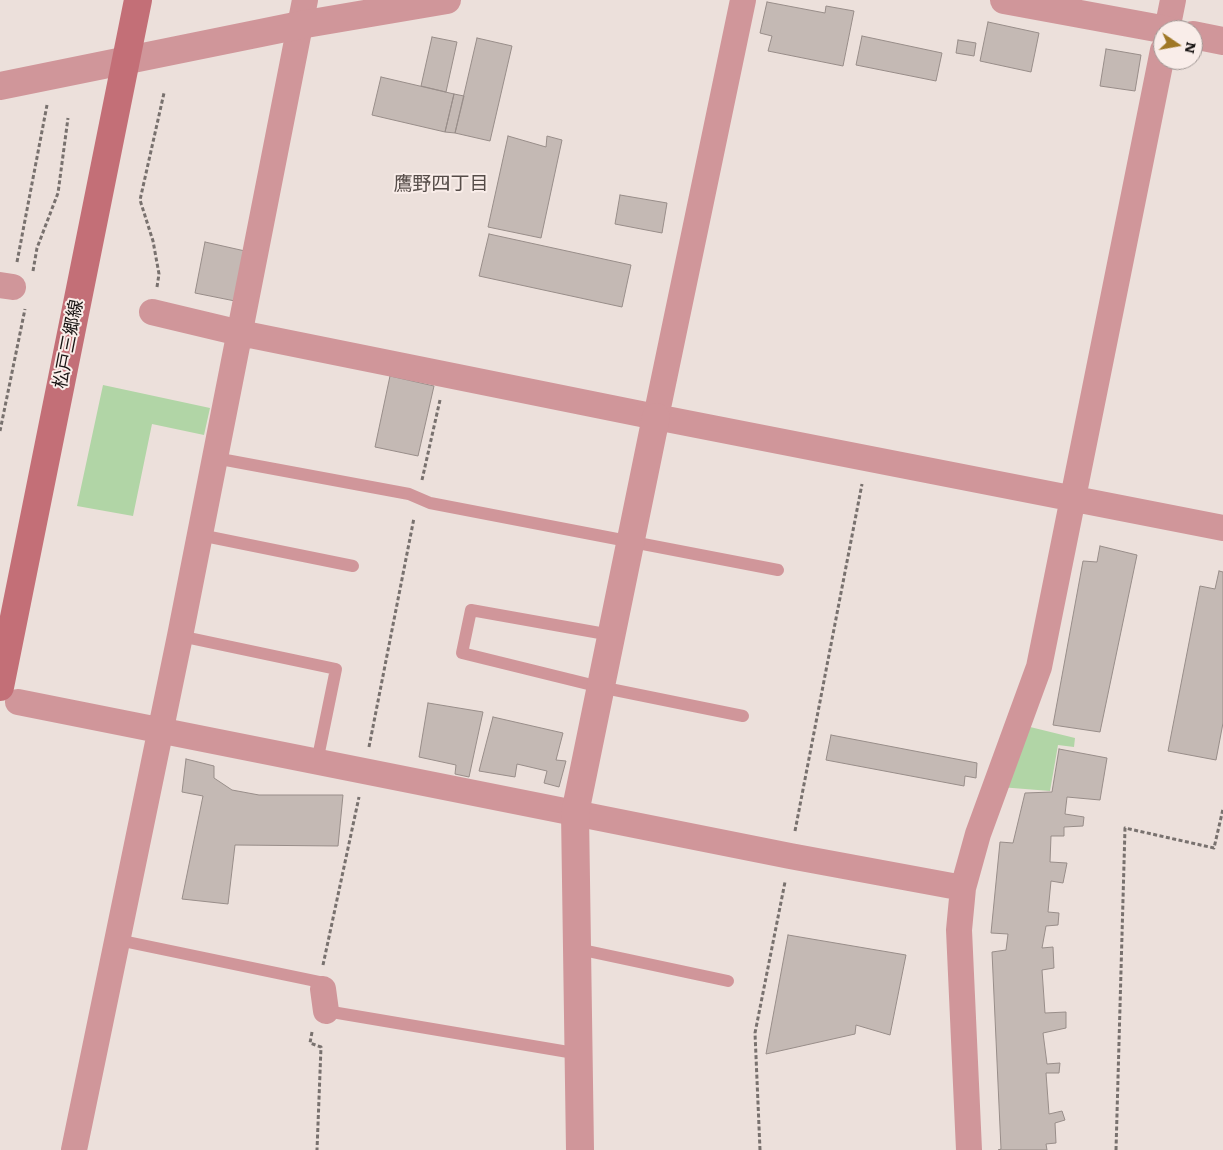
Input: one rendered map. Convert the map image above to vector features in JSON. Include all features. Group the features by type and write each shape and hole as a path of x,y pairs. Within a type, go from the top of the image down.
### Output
{"main road":[{"name":"松戸三郷線","path":"9,694 13,619 138,0"}],"street":[{"path":"0,86 126,61 303,12 447,0"},
{"path":"580,1150 575,813 630,541 744,0"},
{"path":"1004,0 1153,27"},
{"path":"1169,20 1173,0"},
{"path":"74,1150 180,636 303,12"},
{"path":"1203,37 1223,41"},
{"path":"969,1150 959,930 964,888 978,834 1039,667 1159,70"},
{"path":"152,312 240,333 656,417 1223,528"},
{"path":"9,694 161,730 317,762 790,856 964,888"}],"lane":[{"path":"215,458 409,494 430,503 778,570"},
{"path":"200,535 353,566"},
{"path":"611,635 471,610 462,653 600,687 743,716"},
{"path":"180,636 336,669 317,762"},
{"path":"118,940 320,982 324,1000 580,1054"},
{"path":"578,949 728,981"}],"path":[{"path":"152,312 159,274 153,241 140,200 164,93"},
{"path":"6,286 47,105"},
{"path":"760,1150 756,1033 867,459"},
{"path":"1116,1150 1125,828 1214,848 1223,808"}],"green space":[{"path":"103,385 210,408 204,435 152,424 133,516 77,506"},
{"path":"1022,725 1075,738 1074,747 1058,745 1050,791 1000,787"}],"building":[{"path":"767,2 825,13 826,6 854,11 843,66 768,51 772,36 760,33"},
{"path":"988,22 1039,33 1031,72 980,61"},
{"path":"862,36 942,53 936,81 856,65"},
{"path":"432,37 457,42 446,92 421,86"},
{"path":"477,38 512,46 490,141 455,133"},
{"path":"958,40 976,43 974,56 956,53"},
{"path":"1106,49 1141,55 1135,91 1100,86"},
{"path":"381,77 454,94 445,132 372,115"},
{"path":"454,94 464,96 455,133 445,132"},
{"path":"508,136 546,147 547,136 562,140 541,238 488,227"},
{"path":"620,195 667,203 662,233 615,224"},
{"path":"489,234 631,265 622,307 479,276"},
{"path":"205,242 245,251 235,301 195,293"},
{"path":"390,376 434,386 418,456 375,447"},
{"path":"1100,546 1137,555 1100,732 1053,725 1083,561 1097,562"},
{"path":"1219,571 1223,572 1223,723 1216,760 1168,751 1200,586 1215,589"},
{"path":"428,703 483,712 469,777 455,774 456,765 419,757"},
{"path":"493,717 563,733 556,760 566,761 559,787 544,783 547,771 517,764 515,777 479,771"},
{"path":"831,735 977,763 976,778 965,776 964,786 826,760"},
{"path":"1059,749 1107,758 1100,800 1067,797 1065,814 1084,817 1083,826 1064,827 1064,836 1051,836 1050,862 1067,863 1063,883 1051,881 1048,912 1059,913 1058,925 1046,926 1042,948 1053,947 1054,968 1042,970 1045,1013 1066,1012 1066,1028 1043,1033 1047,1064 1060,1063 1059,1073 1046,1073 1049,1114 1062,1111 1065,1120 1055,1123 1056,1143 1046,1144 1047,1150 998,1150 1001,1149 992,952 1006,950 1008,934 991,933 1000,842 1013,843 1025,793 1052,792"},
{"path":"186,759 214,766 214,778 232,790 259,795 343,795 338,846 235,845 228,904 182,899 203,796 182,792"},
{"path":"788,935 906,955 890,1035 856,1025 855,1034 766,1054"}],"district":[{"name":"鷹野四丁目","path":"441,184"}]}
